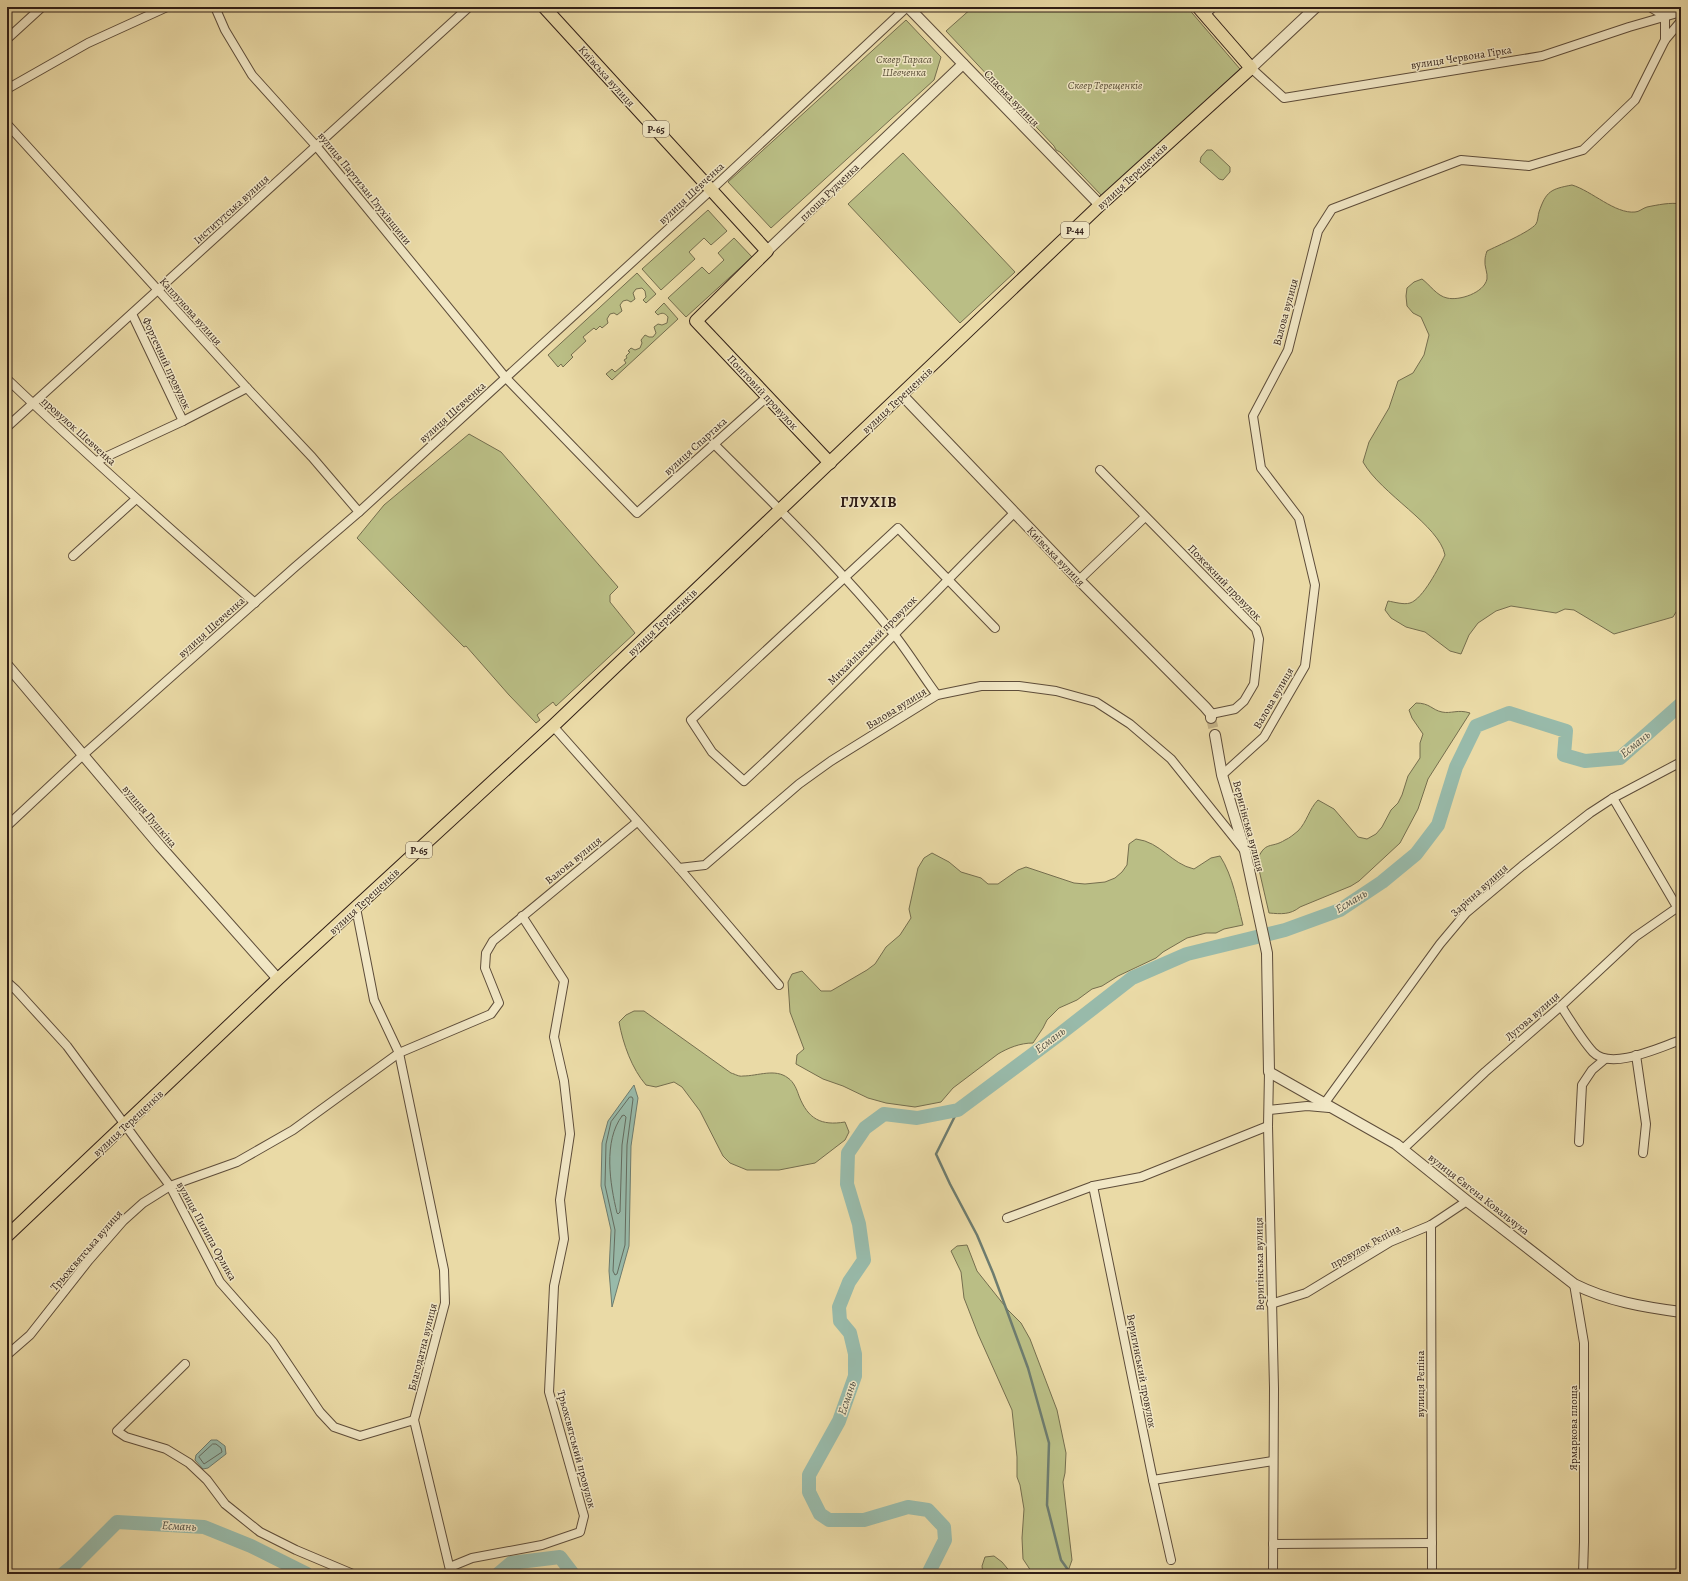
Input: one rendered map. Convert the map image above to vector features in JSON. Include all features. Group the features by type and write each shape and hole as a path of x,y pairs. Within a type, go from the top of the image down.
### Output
{"main road":[{"name":"Київська вулиця","path":"544,7 767,251"},
{"path":"1205,10 1251,68"},
{"name":"вулиця Терещенків","path":"7,1236 126,1125 278,979 553,726 1100,206 1251,68"},
{"name":"площа Рудченка","path":"696,320 767,251"},
{"name":"Поштовий провулок","path":"696,320 830,463"}],"street":[{"path":"7,39 42,7"},
{"path":"7,89 88,43 167,7"},
{"name":"вулиця Партизан Глухівщини","path":"215,7 225,30 252,75 318,147 506,378 637,513"},
{"name":"Інститутська вулиця","path":"7,427 157,290 318,147 469,7"},
{"name":"вулиця Шевченка","path":"7,826 83,755 359,512 711,190 908,7"},
{"name":"Спаська вулиця","path":"908,7 1100,206"},
{"name":"вулиця Терещенків","path":"1251,68 1316,7"},
{"path":"1650,7 1665,16"},
{"name":"вулиця Червона Гірка","path":"1251,68 1284,98 1542,56 1681,12"},
{"name":"Валова вулиця","path":"1665,16 1665,40"},
{"name":"Валова вулиця","path":"1222,775 1264,737 1305,666 1316,585 1299,518 1261,468 1253,416 1288,350 1318,231 1332,209 1461,160 1529,166 1583,150 1635,100 1665,40 1681,21"},
{"name":"площа Рудченка","path":"767,251 963,64"},
{"name":"Каплунова вулиця","path":"7,124 246,388 312,457 359,512"},
{"name":"Фортечний провулок","path":"132,314 182,421"},
{"name":"провулок Шевченка","path":"7,379 97,461 136,499 255,603"},
{"name":"Фортечний провулок","path":"97,461 182,421 246,388"},
{"name":"Київська вулиця","path":"902,395 1211,716"},
{"name":"вулиця Спартака","path":"637,513 768,396"},
{"path":"714,444 781,510 844,577 894,634 937,696"},
{"name":"Пожежний провулок","path":"1100,470 1256,629 1259,639 1254,684 1244,701 1235,709 1211,716"},
{"path":"74,556 136,499"},
{"name":"Михайлівський провулок","path":"844,577 691,720 712,752 744,780 798,730 1014,512"},
{"path":"1079,580 1145,517"},
{"path":"844,577 898,528 995,628"},
{"name":"вулиця Пушкіна","path":"7,665 160,846 278,979"},
{"name":"Валова вулиця","path":"679,868 705,865 799,784 831,761 937,696 981,686 1018,686 1056,691 1096,702 1130,724 1171,759 1245,852"},
{"path":"553,726 679,868 779,985"},
{"name":"Веригінська вулиця","path":"1215,735 1222,775 1245,852 1268,953 1268,1126 1274,1388 1273,1574"},
{"name":"Зарічна вулиця","path":"1327,1106 1440,944 1466,913 1528,861 1590,813 1613,798 1681,762"},
{"path":"1613,798 1679,906"},
{"name":"Валова вулиця","path":"522,916 637,822"},
{"name":"Лугова вулиця","path":"1403,1149 1485,1072 1561,1006 1635,937 1679,906"},
{"name":"Благодатна вулиця","path":"356,908 374,1000 399,1053 444,1270 445,1303 414,1420 450,1571"},
{"path":"399,1053 491,1014 499,1003 485,968 486,953 493,941 522,916"},
{"name":"Трьохсвятський провулок","path":"450,1571 472,1558 542,1545 580,1532 584,1516 549,1392 554,1286 564,1239 560,1200 570,1134 564,1081 554,1038 564,981 522,916"},
{"name":"вулиця Пилипа Орлика","path":"7,982 67,1046 126,1125 170,1186 220,1282 273,1342 320,1412 334,1427 360,1436 414,1420"},
{"path":"1561,1006 1594,1053 1605,1059 1618,1060 1681,1040"},
{"name":"Трьохсвятська вулиця","path":"7,1355 30,1335 89,1260 123,1221 143,1203 170,1186 237,1162 293,1130 399,1053"},
{"path":"1636,1055 1646,1124 1644,1153"},
{"path":"1579,1142 1582,1085 1592,1070 1605,1059"},
{"name":"вулиця Євгена Ковальчука","path":"1269,1072 1396,1144 1574,1284 1592,1293 1614,1300 1641,1307 1681,1312"},
{"path":"1269,1110 1308,1106 1327,1106"},
{"path":"1007,1218 1093,1186 1141,1177 1268,1126"},
{"name":"Веригинський провулок","path":"1093,1186 1153,1480 1171,1560"},
{"name":"провулок Рєпіна","path":"1272,1304 1306,1293 1390,1242 1431,1225 1467,1201"},
{"name":"вулиця Рєпіна","path":"1431,1225 1432,1574"},
{"name":"Ярмаркова площа","path":"1574,1284 1584,1343 1583,1574"},
{"path":"185,1364 117,1431 126,1437 166,1449 189,1463 207,1480 224,1504 260,1532 296,1550 353,1574"},
{"path":"1153,1480 1273,1461"},
{"path":"1273,1544 1432,1543"}],"green space":[{"name":"Сквер Терещенків","path":"973,7 1187,7 1240,69 1102,196 1060,152 1056,150 1054,146 946,31"},
{"name":"Сквер Тараса Шевченка","path":"906,20 941,57 934,80 771,228 728,182"},
{"path":"1207,150 1212,150 1230,167 1230,172 1223,180 1219,179 1200,162 1201,157"},
{"path":"903,153 1015,272 960,323 848,204"},
{"path":"1572,185 1612,206 1627,212 1636,212 1647,207 1664,204 1681,204 1681,604 1673,617 1614,634 1574,610 1565,609 1556,613 1511,606 1496,611 1478,623 1469,635 1461,654 1450,651 1425,632 1406,627 1391,618 1385,610 1388,601 1405,604 1410,603 1420,596 1430,582 1445,555 1432,532 1371,474 1363,462 1369,442 1389,408 1398,381 1413,373 1424,355 1429,335 1421,317 1413,313 1407,306 1407,288 1414,282 1422,279 1437,293 1447,298 1452,299 1464,297 1476,292 1485,284 1487,279 1485,257 1487,251 1533,227 1537,223 1539,212 1547,195 1559,188"},
{"path":"708,210 727,231 711,245 704,238 689,252 695,259 661,290 642,269"},
{"path":"734,238 752,257 686,317 668,298 702,267 709,274 724,260 718,253"},
{"path":"637,273 656,294 646,303 643,300 646,297 645,291 642,288 636,289 633,293 635,299 631,302 627,300 623,301 620,305 622,311 617,315 614,313 610,314 607,319 608,323 602,328 600,326 596,330 594,328 583,337 586,341 571,355 573,357 563,367 561,364 558,367 548,355"},
{"path":"664,303 678,319 612,380 606,374 612,369 615,372 626,363 624,360 630,352 628,351 631,348 635,350 640,348 642,343 641,340 645,335 653,337 656,333 654,327 658,324 662,325 667,323 668,317 666,315 662,313 658,315 655,312"},
{"path":"469,434 501,452 618,587 610,595 610,602 635,633 556,706 553,702 537,715 540,720 536,723 466,646 464,647 357,538 384,505"},
{"path":"1416,703 1428,705 1442,712 1462,711 1470,713 1428,779 1418,809 1400,843 1359,881 1351,886 1289,913 1269,913 1257,861 1260,854 1269,846 1280,843 1298,831 1304,824 1312,807 1318,800 1334,809 1358,837 1367,839 1376,834 1382,827 1391,810 1398,803 1408,776 1420,758 1420,743 1423,734 1412,718 1409,710"},
{"path":"1136,839 1152,844 1179,863 1194,869 1211,858 1220,856 1228,872 1237,898 1243,925 1224,929 1216,933 1206,933 1187,938 1163,952 1156,958 1118,976 1102,986 1092,989 1077,1000 1059,1008 1047,1020 1033,1043 1014,1046 998,1054 953,1088 941,1102 915,1107 886,1103 868,1098 843,1086 823,1079 796,1064 797,1055 804,1049 790,1012 788,982 792,974 802,971 821,991 831,991 875,964 886,947 900,935 911,918 909,909 918,868 924,858 932,853 949,862 961,872 981,878 988,884 998,884 1018,870 1026,867 1074,883 1085,884 1105,882 1115,878 1122,872 1127,865 1129,844"},
{"path":"634,1011 644,1011 731,1073 738,1076 749,1076 766,1073 778,1073 788,1078 794,1084 807,1110 816,1119 829,1123 845,1122 849,1132 845,1140 815,1163 779,1170 747,1170 730,1163 723,1156 700,1111 682,1087 674,1082 656,1087 646,1085 636,1072 623,1039 619,1022 626,1015"},
{"path":"967,1245 977,1271 1008,1310 1021,1323 1030,1339 1057,1410 1066,1453 1063,1482 1072,1560 1067,1574 1033,1574 1023,1559 1022,1538 1024,1509 1020,1485 1017,1477 1017,1457 1012,1410 978,1334 964,1298 961,1272 951,1251 957,1246"},
{"path":"994,1556 1002,1562 1012,1574 983,1574 982,1566 985,1557"}],"water":[{"path":"634,1085 638,1098 631,1146 629,1246 612,1307 609,1271 611,1230 601,1186 602,1143 608,1121"},
{"path":"211,1440 217,1440 225,1446 226,1454 208,1468 203,1469 195,1460 196,1455"}],"waterway":[{"name":"Есмань","path":"928,1574 945,1540 944,1527 928,1510 908,1507 864,1520 829,1520 820,1514 809,1492 809,1475 839,1421 855,1376 855,1354 850,1333 840,1321 839,1307 849,1282 864,1260 859,1224 847,1184 848,1153 865,1128 884,1114 917,1118 958,1110 1132,978 1187,954 1285,930 1340,910 1382,882 1416,854 1438,825 1456,767 1476,726 1509,713 1566,731 1564,755 1585,761 1620,758 1681,704"},
{"path":"958,1110 936,1154 977,1235 993,1273 1028,1368 1049,1443 1047,1505 1061,1560 1071,1574"},
{"name":"Есмань","path":"63,1574 117,1522 204,1527 251,1546 307,1574"},
{"name":"Есмань","path":"498,1574 511,1563 560,1557 573,1574"}],"tunnel":[{"path":"1211,718 1215,735"}],"district":[{"name":"ГЛУХІВ","path":"869,502"}]}
